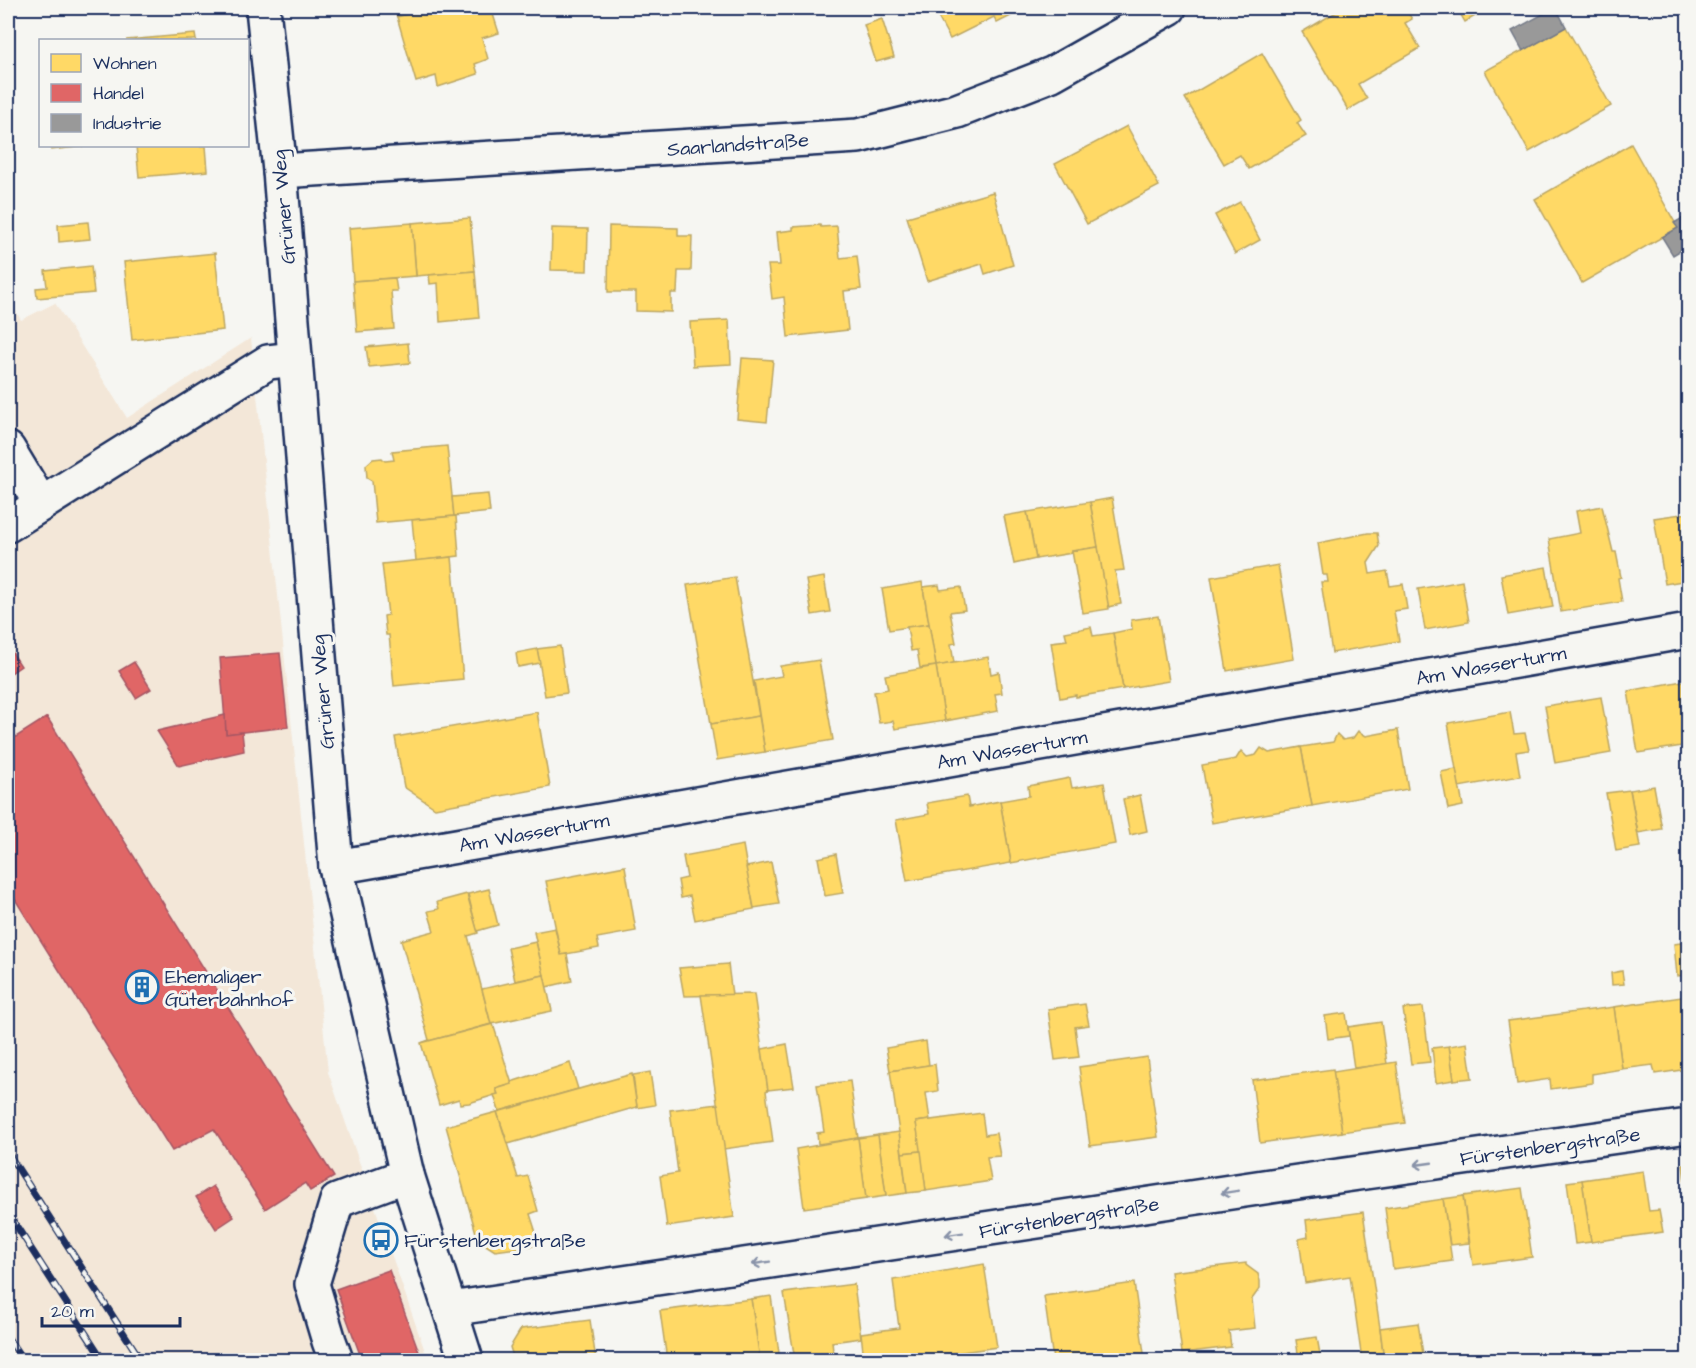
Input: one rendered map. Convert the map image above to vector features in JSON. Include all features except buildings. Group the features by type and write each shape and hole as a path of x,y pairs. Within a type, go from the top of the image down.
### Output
{"street":[{"name":"Grüner Weg","path":"263,8 280,171 336,867 407,1175 466,1360"},
{"name":"Saarlandstraße","path":"280,171 858,136 957,111 1052,74 1169,8"},
{"path":"8,525 268,362 295,359"},
{"path":"8,449 41,504"},
{"name":"Am Wasserturm","path":"336,867 1689,631"},
{"name":"Fürstenbergstraße","path":"450,1309 1689,1126"},
{"path":"336,1360 312,1284 337,1201 407,1175"}],"shaded area":[{"path":"8,298 21,320 55,303 127,418 251,338 328,1072 428,1360 8,1360"}],"railway":[{"path":"8,1153 141,1360"},
{"path":"8,1213 103,1360"},
{"path":"8,1338 23,1360"}],"place":[{"name":"Ehemaliger Güterbahnhof","path":"142,987"},
{"name":"Fürstenbergstraße","path":"381,1240"}]}
